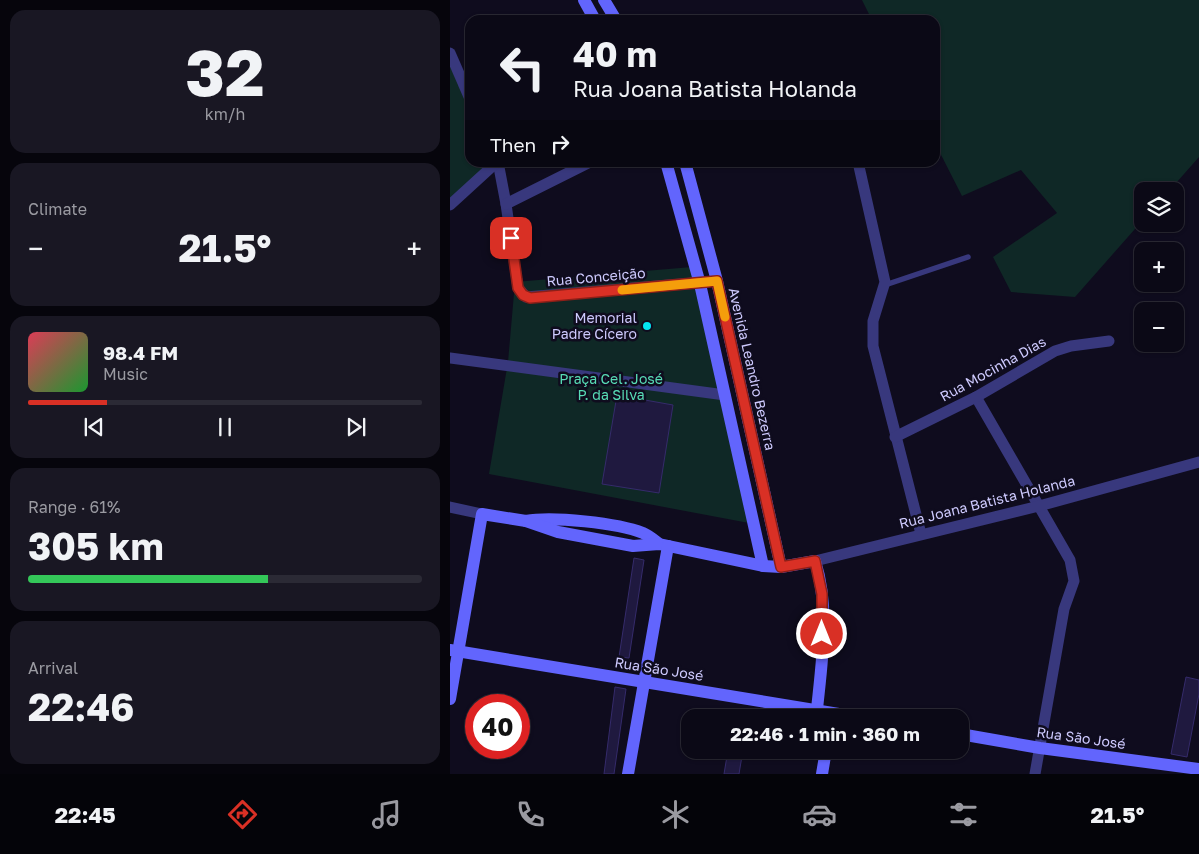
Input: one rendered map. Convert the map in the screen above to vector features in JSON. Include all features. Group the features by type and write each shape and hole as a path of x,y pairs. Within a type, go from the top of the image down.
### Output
{"street":[{"path":"584,0 592,15"},
{"path":"604,0 613,15"},
{"path":"450,53 465,88"},
{"path":"450,205 492,167"},
{"name":"Rua Conceição","path":"498,167 506,204 518,288 526,297 700,284 717,281"},
{"path":"506,204 580,167"},
{"path":"667,167 700,284 763,566"},
{"name":"Avenida Leandro Bezerra","path":"686,167 717,281 781,567"},
{"path":"859,167 885,285 873,321 872,338 895,437 921,534"},
{"name":"Rua Mocinha Dias","path":"895,437 976,397 1055,351 1071,346 1109,341"},
{"path":"450,358 725,395"},
{"path":"976,397 1070,560 1074,574 1064,610 1035,774"},
{"name":"Rua Joana Batista Holanda","path":"781,567 815,561 1039,506 1199,462"},
{"path":"450,507 526,521 558,532 624,544 640,546 664,545 763,566 781,567"},
{"path":"450,699 454,651 482,514"},
{"path":"628,774 664,545"},
{"path":"815,561 820,581 823,612 822,660 817,709"},
{"name":"Rua São José","path":"454,651 817,709"},
{"name":"Rua São José","path":"969,736 1040,748 1199,769"},
{"path":"822,774 824,759"}],"lane":[{"path":"885,285 968,257"}],"green space":[{"path":"862,0 1199,0 1199,157 1177,182 1134,182 1134,230 1075,297 1011,292 993,257 1057,213 1021,170 962,196 940,153 940,15 870,15"},
{"path":"450,55 465,96 465,167 486,167 450,207"},
{"name":"Praça Cel. José P. da Silva","path":"692,267 749,523 489,474 508,362 515,282"}],"building":[{"path":"617,395 673,405 659,493 602,484"},
{"path":"634,558 644,560 629,658 619,657"},
{"path":"1186,677 1199,680 1199,694 1187,757 1171,754"},
{"path":"615,687 626,689 614,774 604,774"},
{"path":"726,759 742,759 739,774 724,774"}],"slow traffic":[{"path":"622,290 717,281 725,317"}],"place":[{"name":"Memorial Padre Cícero","path":"647,326"}],"route":[{"path":"511,238 518,288 523,295 530,298 717,281 781,567 815,561 822,594 822,634"}]}
